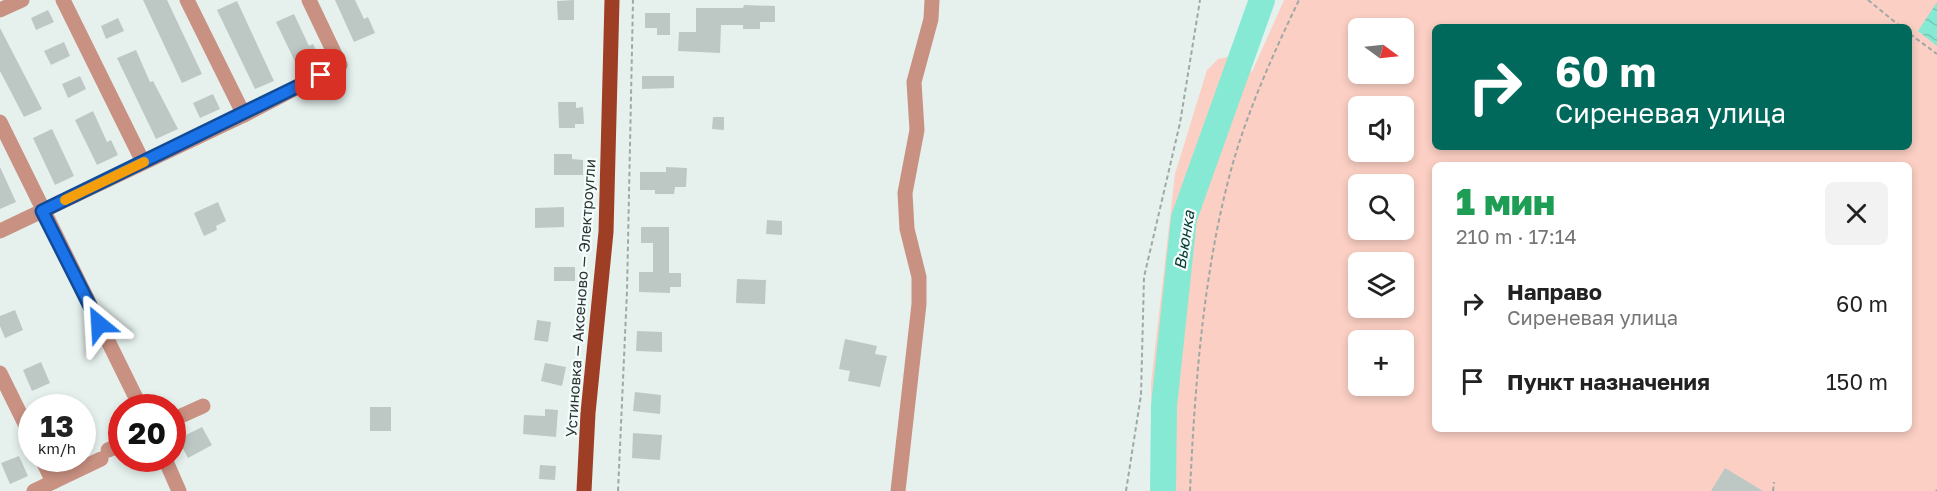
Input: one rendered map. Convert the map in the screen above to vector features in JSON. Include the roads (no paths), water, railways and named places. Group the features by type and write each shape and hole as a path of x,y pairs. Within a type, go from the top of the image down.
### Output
{"main road":[{"name":"Устиновка — Аксеново — Электроугли","path":"584,491 588,413 606,232 612,0"}],"street":[{"path":"0,10 22,0"},
{"path":"63,0 143,162"},
{"path":"187,0 243,115"},
{"path":"0,231 243,115 340,65 309,0"},
{"path":"898,491 919,304 919,277 907,229 905,193 916,130 914,82 931,19 932,0"},
{"path":"0,122 134,394"},
{"path":"0,372 18,409"},
{"path":"186,414 203,406"},
{"path":"34,491 108,452"},
{"path":"48,472 53,482"},
{"path":"171,472 179,491"}],"water":[{"path":"1937,2 1937,46 1918,31"}],"waterway":[{"name":"Вьюнка","path":"1163,491 1164,406 1184,218 1262,0"}]}
